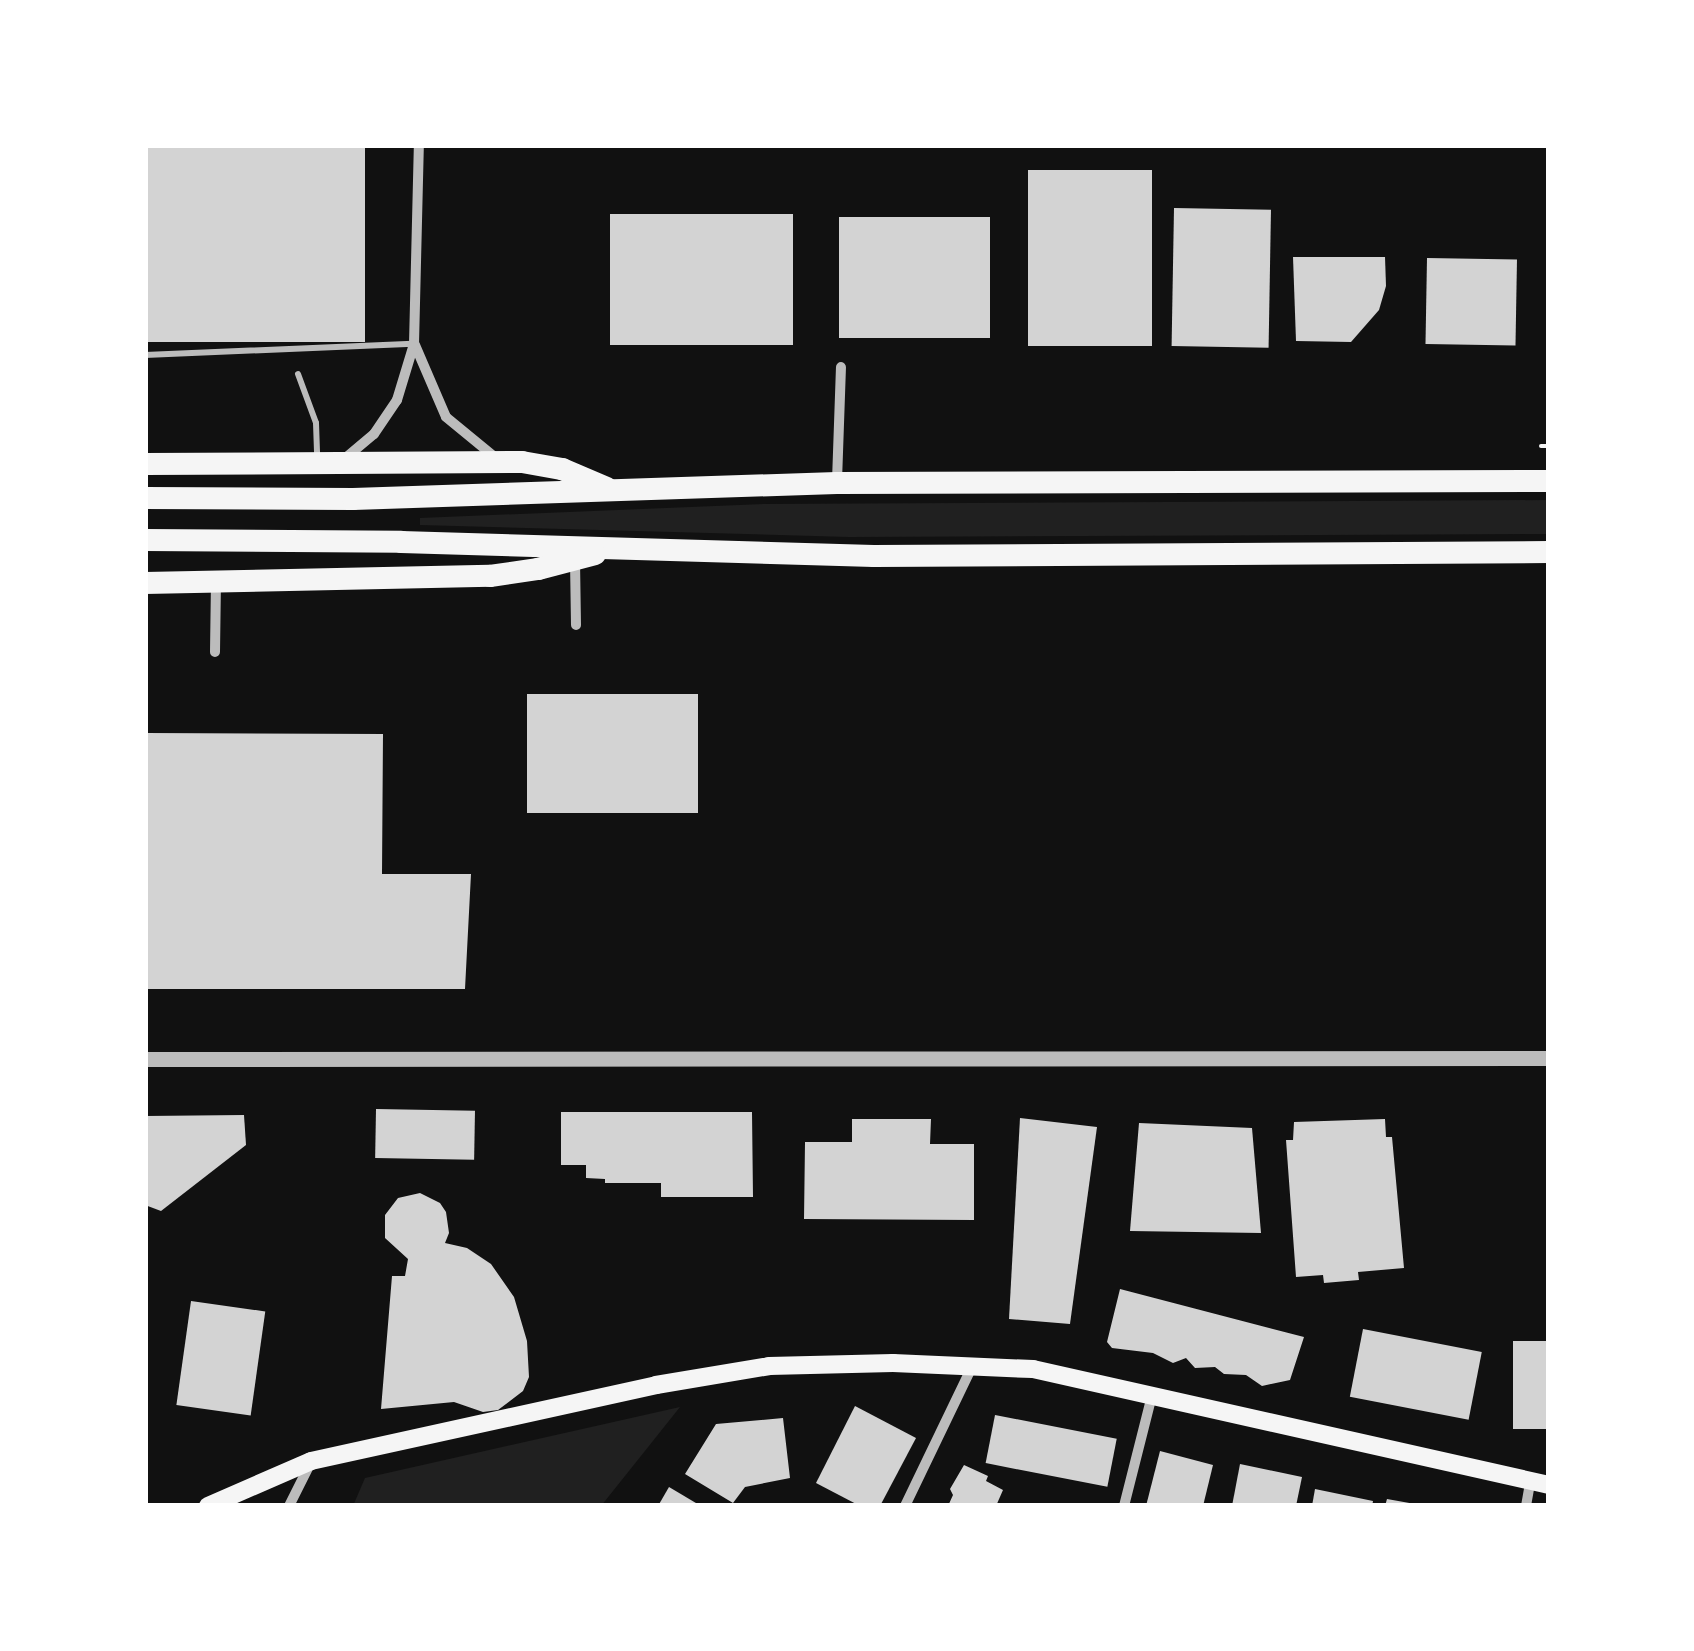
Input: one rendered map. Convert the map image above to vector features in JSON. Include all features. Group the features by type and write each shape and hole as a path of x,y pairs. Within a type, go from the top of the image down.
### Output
{"highway":[{"path":"145,464 502,463 562,469 610,490"},
{"path":"145,498 353,500 837,483 1549,481"},
{"path":"145,540 874,556 1549,552"},
{"path":"145,584 490,576 575,560 608,549"}],"main road":[{"path":"210,1506 311,1461 656,1385 769,1366 973,1364 1033,1370 1540,1484"}],"street":[{"path":"328,462 374,434 396,400 414,344 420,145"},
{"path":"414,344 446,417 502,463"},
{"path":"837,483 840,367"},
{"path":"575,560 576,625"},
{"path":"215,652 216,583"},
{"path":"145,1059 1549,1058"},
{"path":"904,1506 973,1364"},
{"path":"1124,1506 1152,1394"},
{"path":"289,1506 311,1461"},
{"path":"1526,1506 1540,1484"}],"lane":[{"path":"145,356 414,344"},
{"path":"298,374 328,462"}],"path":[{"path":"1542,446 1549,446"}],"shaded area":[{"path":"1549,500 1549,534 849,537 420,525 420,518 765,504"},
{"path":"680,1407 601,1506 353,1506 365,1478"}],"building":[{"path":"145,145 365,145 365,342 145,342"},
{"path":"1028,170 1152,170 1152,346 1028,346"},
{"path":"1174,208 1271,210 1269,348 1172,346"},
{"path":"610,214 793,214 793,345 610,345"},
{"path":"839,217 990,217 990,338 839,338"},
{"path":"1293,257 1385,257 1386,286 1379,310 1351,342 1296,341"},
{"path":"1427,258 1517,260 1515,346 1425,344"},
{"path":"527,694 698,694 698,813 527,813"},
{"path":"145,733 383,734 382,874 471,874 465,989 145,989"},
{"path":"376,1109 475,1111 474,1160 375,1158"},
{"path":"561,1112 752,1112 753,1197 661,1197 661,1183 605,1183 605,1179 586,1178 586,1165 561,1165"},
{"path":"244,1115 246,1145 161,1211 145,1205 145,1116"},
{"path":"1020,1118 1097,1127 1070,1324 1009,1319"},
{"path":"852,1119 931,1119 930,1144 974,1144 974,1220 804,1219 805,1142 852,1142"},
{"path":"1385,1119 1386,1137 1392,1137 1404,1268 1358,1272 1359,1280 1324,1283 1323,1275 1296,1277 1286,1140 1293,1140 1294,1122"},
{"path":"1139,1123 1252,1128 1261,1233 1130,1231"},
{"path":"420,1193 440,1203 446,1212 449,1233 445,1243 467,1248 491,1264 514,1297 527,1341 529,1377 523,1391 498,1410 483,1412 454,1402 381,1409 392,1276 405,1276 408,1259 385,1238 385,1215 398,1198"},
{"path":"1120,1289 1304,1337 1290,1380 1262,1386 1246,1375 1224,1374 1215,1367 1195,1368 1186,1358 1173,1363 1153,1353 1112,1348 1107,1342"},
{"path":"191,1301 265,1311 251,1415 176,1405"},
{"path":"1363,1329 1482,1352 1469,1420 1350,1397"},
{"path":"1513,1341 1549,1341 1549,1429 1513,1429"},
{"path":"855,1406 916,1438 880,1506 860,1506 816,1483"},
{"path":"995,1415 1117,1439 1107,1487 986,1463"},
{"path":"783,1418 790,1478 745,1487 733,1503 685,1474 716,1424"},
{"path":"1160,1451 1213,1465 1203,1506 1146,1506"},
{"path":"1240,1464 1302,1477 1296,1506 1232,1506"},
{"path":"964,1465 988,1476 986,1481 1003,1490 996,1506 948,1506 953,1495 950,1489"},
{"path":"669,1487 701,1506 658,1506"},
{"path":"1315,1489 1373,1501 1372,1506 1312,1506"},
{"path":"1387,1499 1415,1504 1415,1506 1385,1506"}]}
